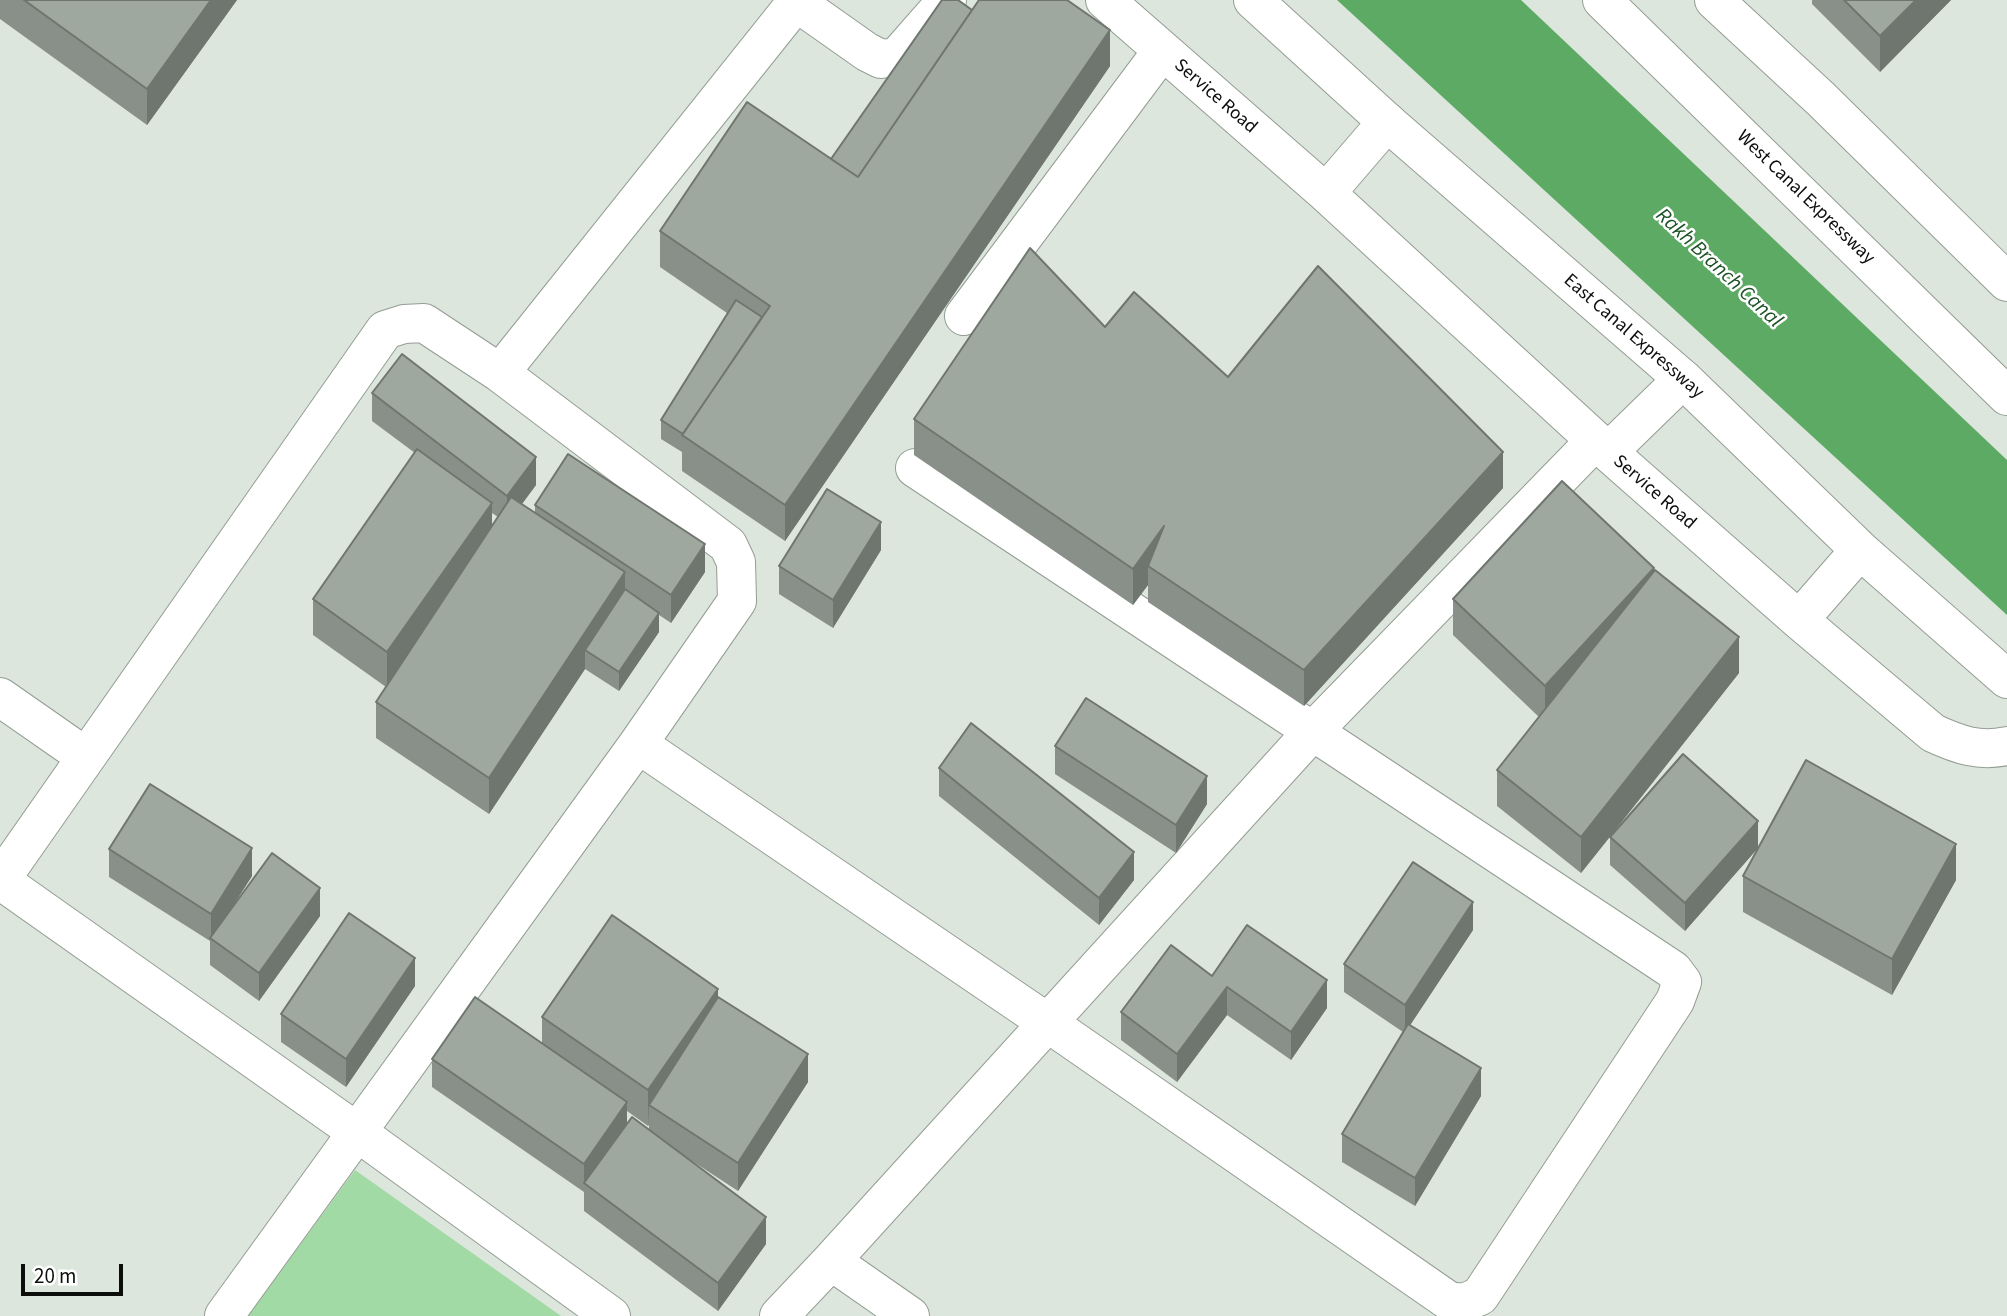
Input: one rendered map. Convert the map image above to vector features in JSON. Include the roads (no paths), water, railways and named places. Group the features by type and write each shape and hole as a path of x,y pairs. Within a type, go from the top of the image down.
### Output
{"street":[{"path":"500,373 797,1 867,52 881,59 897,58 947,0"},
{"name":"Service Road","path":"1105,0 1326,193 1601,447 1933,733 1960,745 1988,750 2007,746"},
{"name":"East Canal Expressway","path":"1253,0 1387,122 1683,379 1860,550 2007,680"},
{"name":"West Canal Expressway","path":"1602,0 2007,396"},
{"path":"1714,0 1821,99 2007,282"},
{"path":"964,316 1162,51"},
{"path":"1326,193 1387,122"},
{"path":"224,1316 357,1132 638,744 737,601 736,562 728,545 500,373 424,323 404,324 385,330 0,880 357,1132 611,1316"},
{"path":"779,1316 1313,731 1601,447 1683,379"},
{"path":"638,744 1048,1023 1449,1301 1464,1303 1480,1296 1675,1001 1682,982 1673,971 915,468"},
{"path":"1799,620 1860,550"},
{"path":"0,697 86,757"},
{"path":"831,1261 910,1316"}],"water":[{"name":"Rakh Branch Canal","path":"1337,0 1521,0 2007,460 2007,615"}]}
